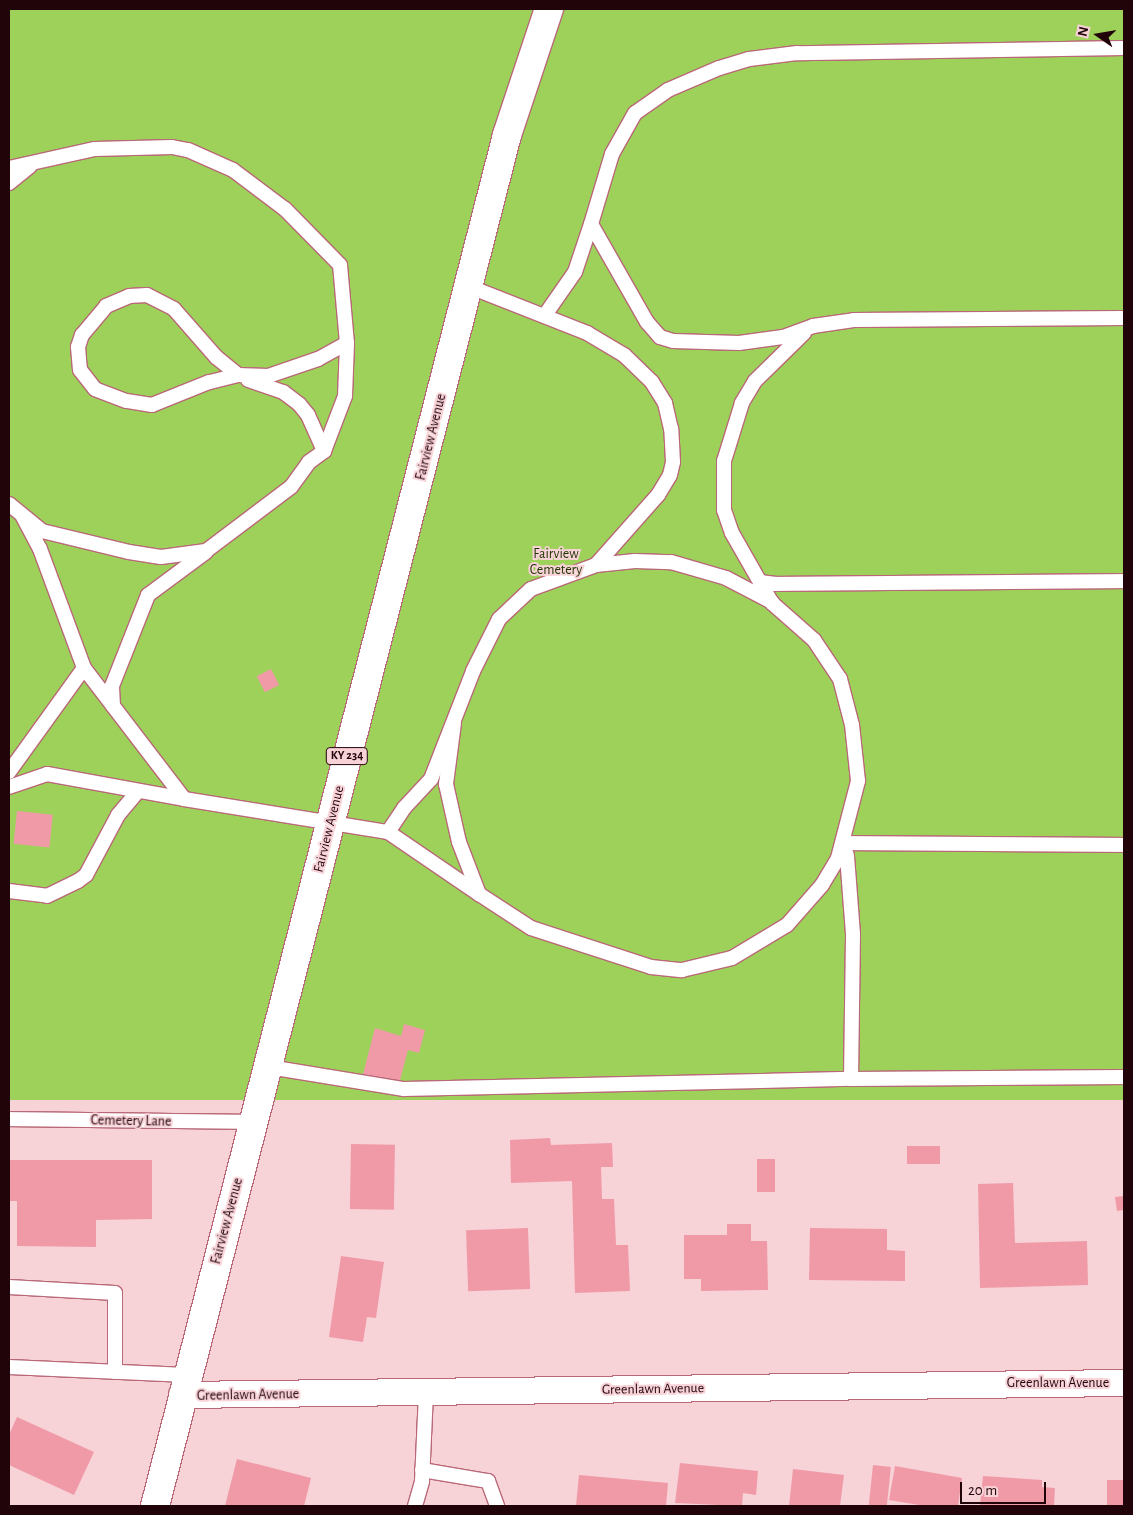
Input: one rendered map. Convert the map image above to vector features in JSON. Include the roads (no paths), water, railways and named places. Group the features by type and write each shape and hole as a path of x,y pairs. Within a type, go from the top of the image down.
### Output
{"main road":[{"name":"Fairview Avenue","path":"155,1506 184,1385 269,1067 508,134 548,9"}],"street":[{"name":"Greenlawn Avenue","path":"184,1385 426,1392 1124,1383"}],"lane":[{"path":"545,315 574,272 592,224 612,154 635,113 668,90 719,68 749,59 797,53 1124,48"},
{"path":"9,168 31,165 95,149 140,147 188,150 233,170 285,210 340,265 347,344 345,396 324,451 309,462 291,487 148,595 112,686 112,705 116,714"},
{"path":"9,183 31,165"},
{"path":"592,224 647,322 660,337 707,344 739,343 783,337 813,326 854,320 1124,318"},
{"path":"470,287 545,315 593,336 629,360 659,391 671,429 673,462 665,486 596,565"},
{"path":"324,451 308,415 299,404 283,392 238,375 216,357 174,309 147,295 129,296 106,306 88,324 78,347 80,370 94,389 141,404 166,402 209,382 238,375 268,376 318,359 347,344"},
{"path":"772,603 732,533 724,510 724,461 742,403 755,381 785,348 813,326"},
{"path":"9,504 23,518 42,531 147,556 206,552"},
{"path":"23,518 40,549 84,668 116,714 184,799"},
{"path":"9,787 47,774 330,825 388,832 531,928 651,967 682,970 732,958 787,925 822,885 838,858 858,781 856,752 844,693 834,667 814,640 772,603 726,578 670,562 596,565 531,588 510,605 490,634 428,784 404,808 388,832"},
{"path":"760,582 776,584 1124,580"},
{"path":"9,772 84,668"},
{"path":"454,723 446,784 459,842 479,894"},
{"path":"9,891 46,896 78,881 86,874 118,815 138,791"},
{"path":"843,843 1124,845"},
{"path":"843,843 847,856 853,934 850,1079"},
{"path":"269,1067 404,1089 850,1079 1124,1077"},
{"name":"Cemetery Lane","path":"9,1119 254,1122"},
{"path":"9,1287 115,1293 115,1372"},
{"path":"9,1367 115,1372 184,1385"},
{"path":"415,1506 422,1470 426,1392"},
{"path":"422,1470 488,1482 497,1506"}],"park label":[{"name":"Fairview Cemetery","path":"556,562"}]}
